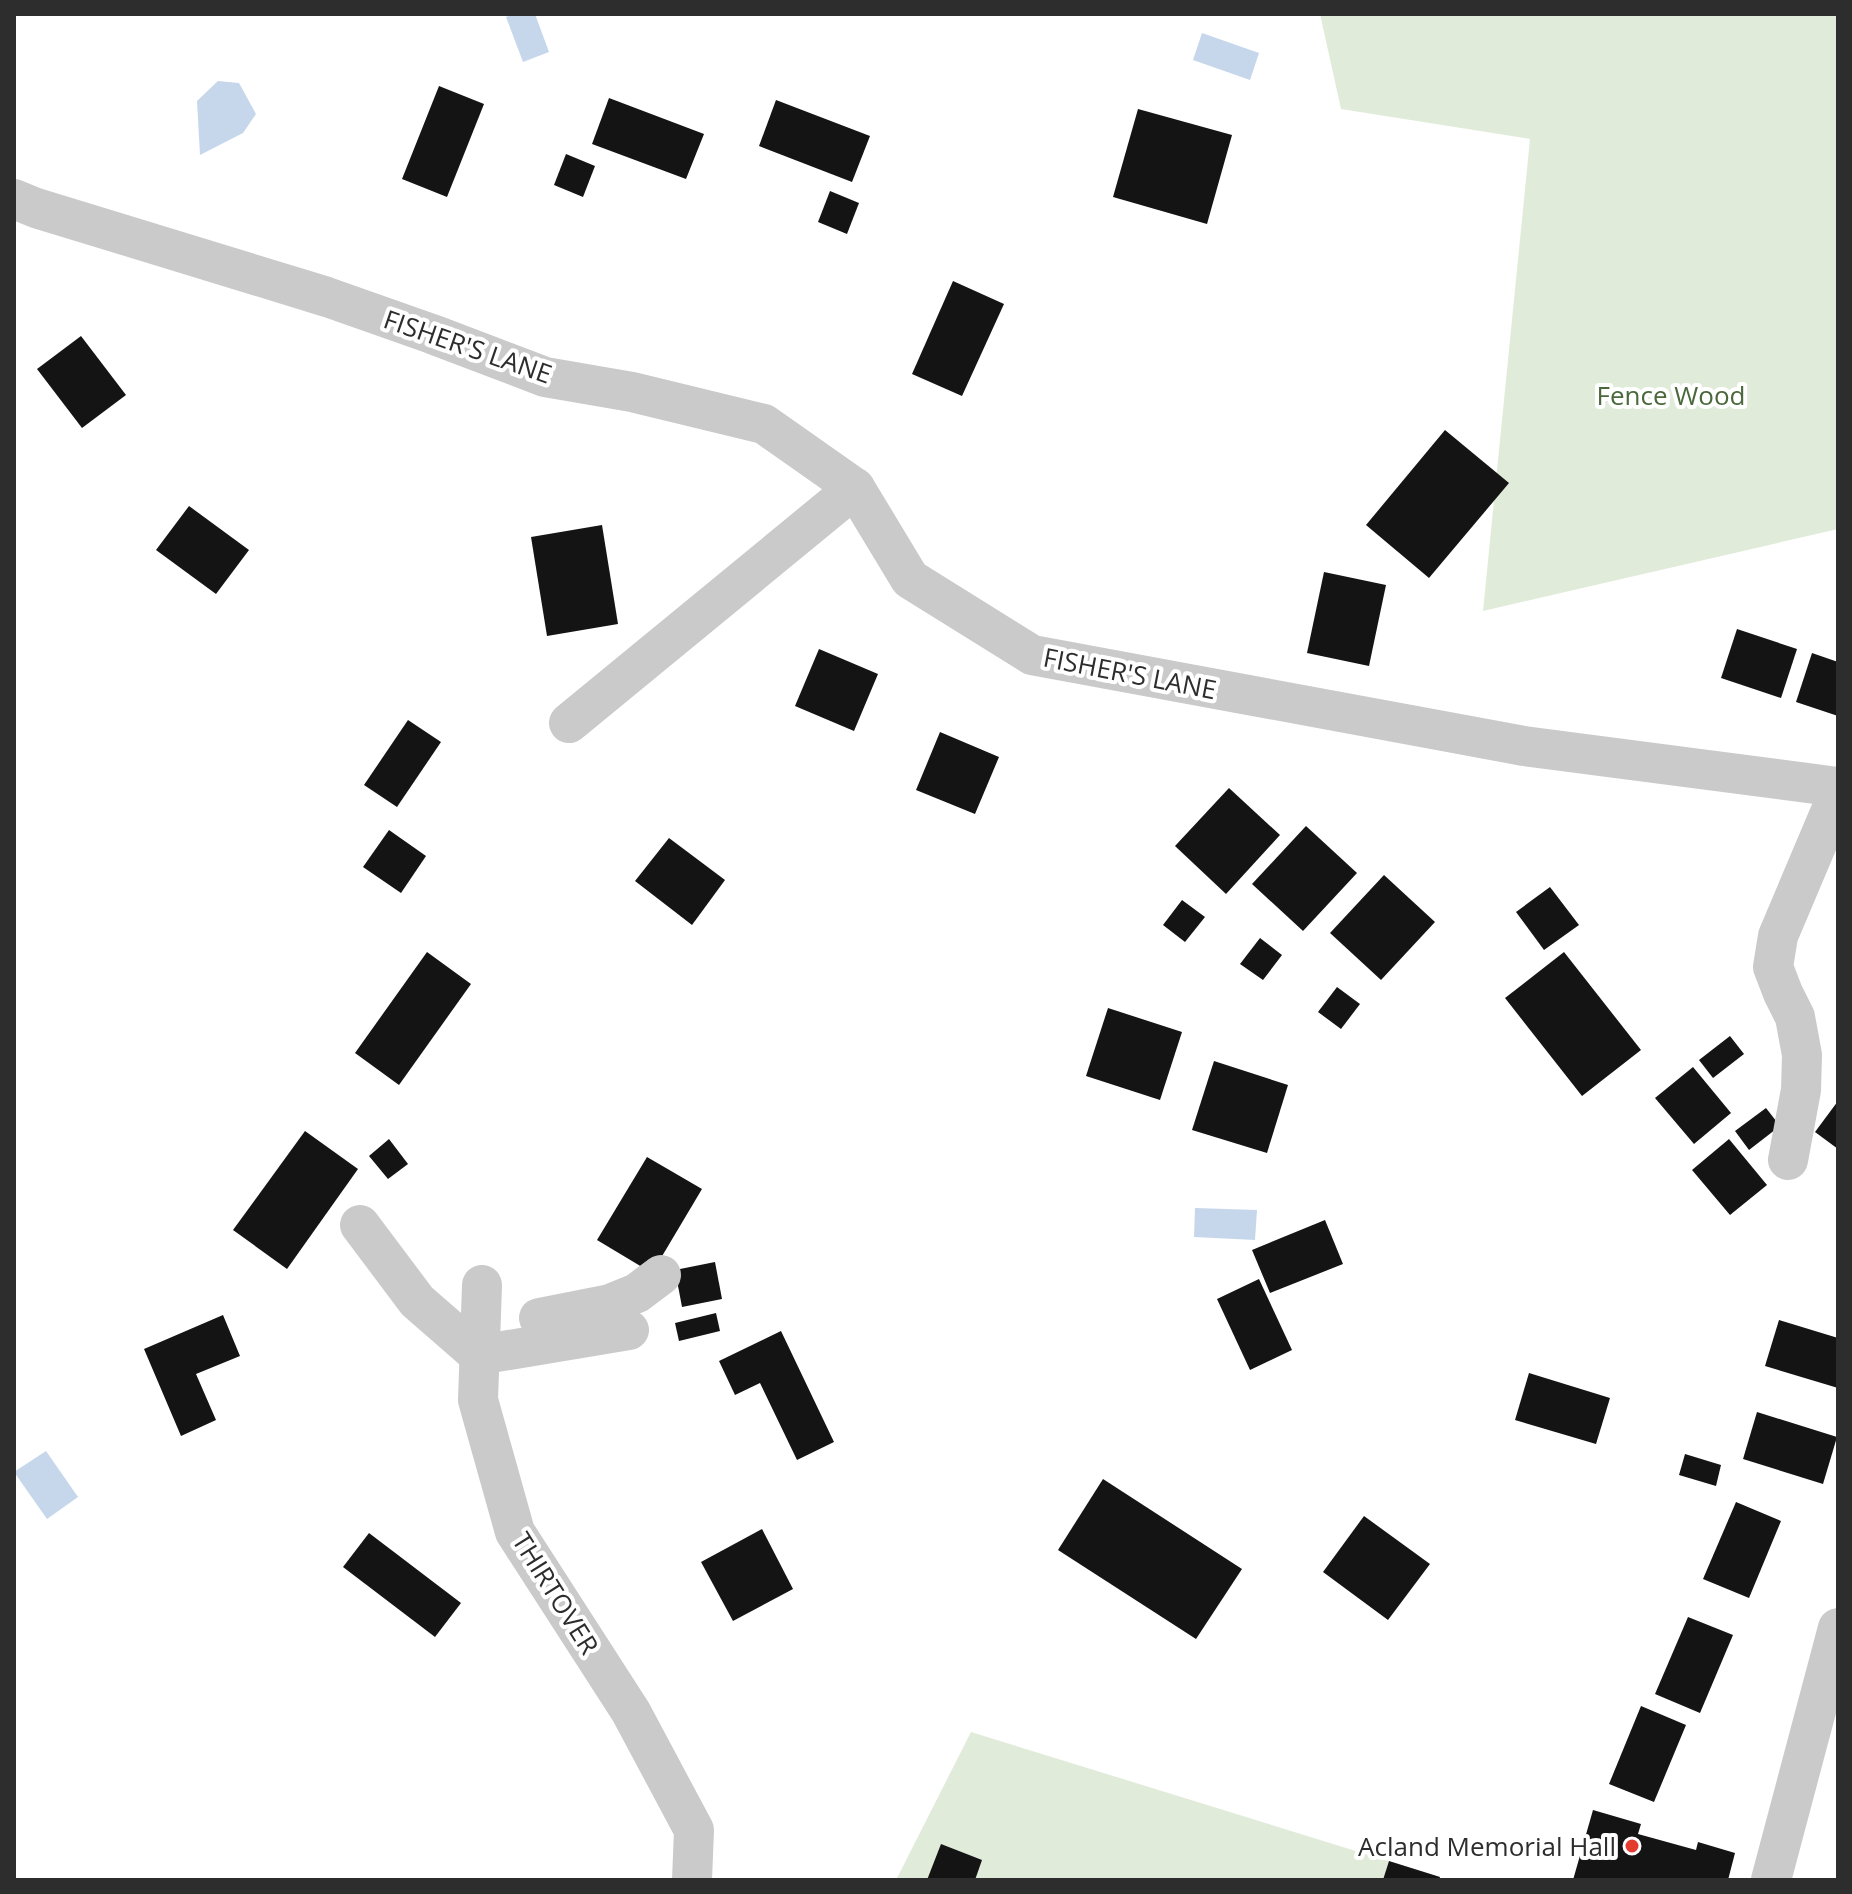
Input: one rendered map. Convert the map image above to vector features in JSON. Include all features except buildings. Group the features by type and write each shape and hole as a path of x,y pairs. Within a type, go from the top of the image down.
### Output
{"street":[{"name":"FISHER'S LANE","path":"14,199 50,213 327,297 545,377 632,392 764,424 855,488 910,579 1032,655 1524,746 1838,787"},
{"path":"569,723 855,488"},
{"path":"1788,1160 1801,1090 1802,1055 1795,1017 1773,967 1778,936 1838,794"},
{"path":"360,1225 417,1301 480,1340 629,1330"},
{"path":"480,1340 610,1304 637,1293 661,1275"},
{"name":"THIRTOVER","path":"482,1285 478,1400 515,1532 631,1712 694,1830 692,1880"},
{"path":"1784,1876 1835,1652"}],"green space":[{"name":"Fence Wood","path":"1320,14 1838,14 1838,529 1483,611 1530,139 1341,109"},
{"path":"971,1732 1440,1877 1439,1880 896,1880"}],"water":[{"path":"535,14 549,52 523,62 506,17"},
{"path":"1202,33 1259,53 1250,80 1193,60"},
{"path":"218,81 239,83 256,114 243,133 200,155 197,101"},
{"path":"1195,1208 1257,1210 1255,1240 1194,1237"},
{"path":"46,1451 78,1497 47,1519 14,1472"}],"place":[{"name":"Acland Memorial Hall","path":"1632,1846"}]}
